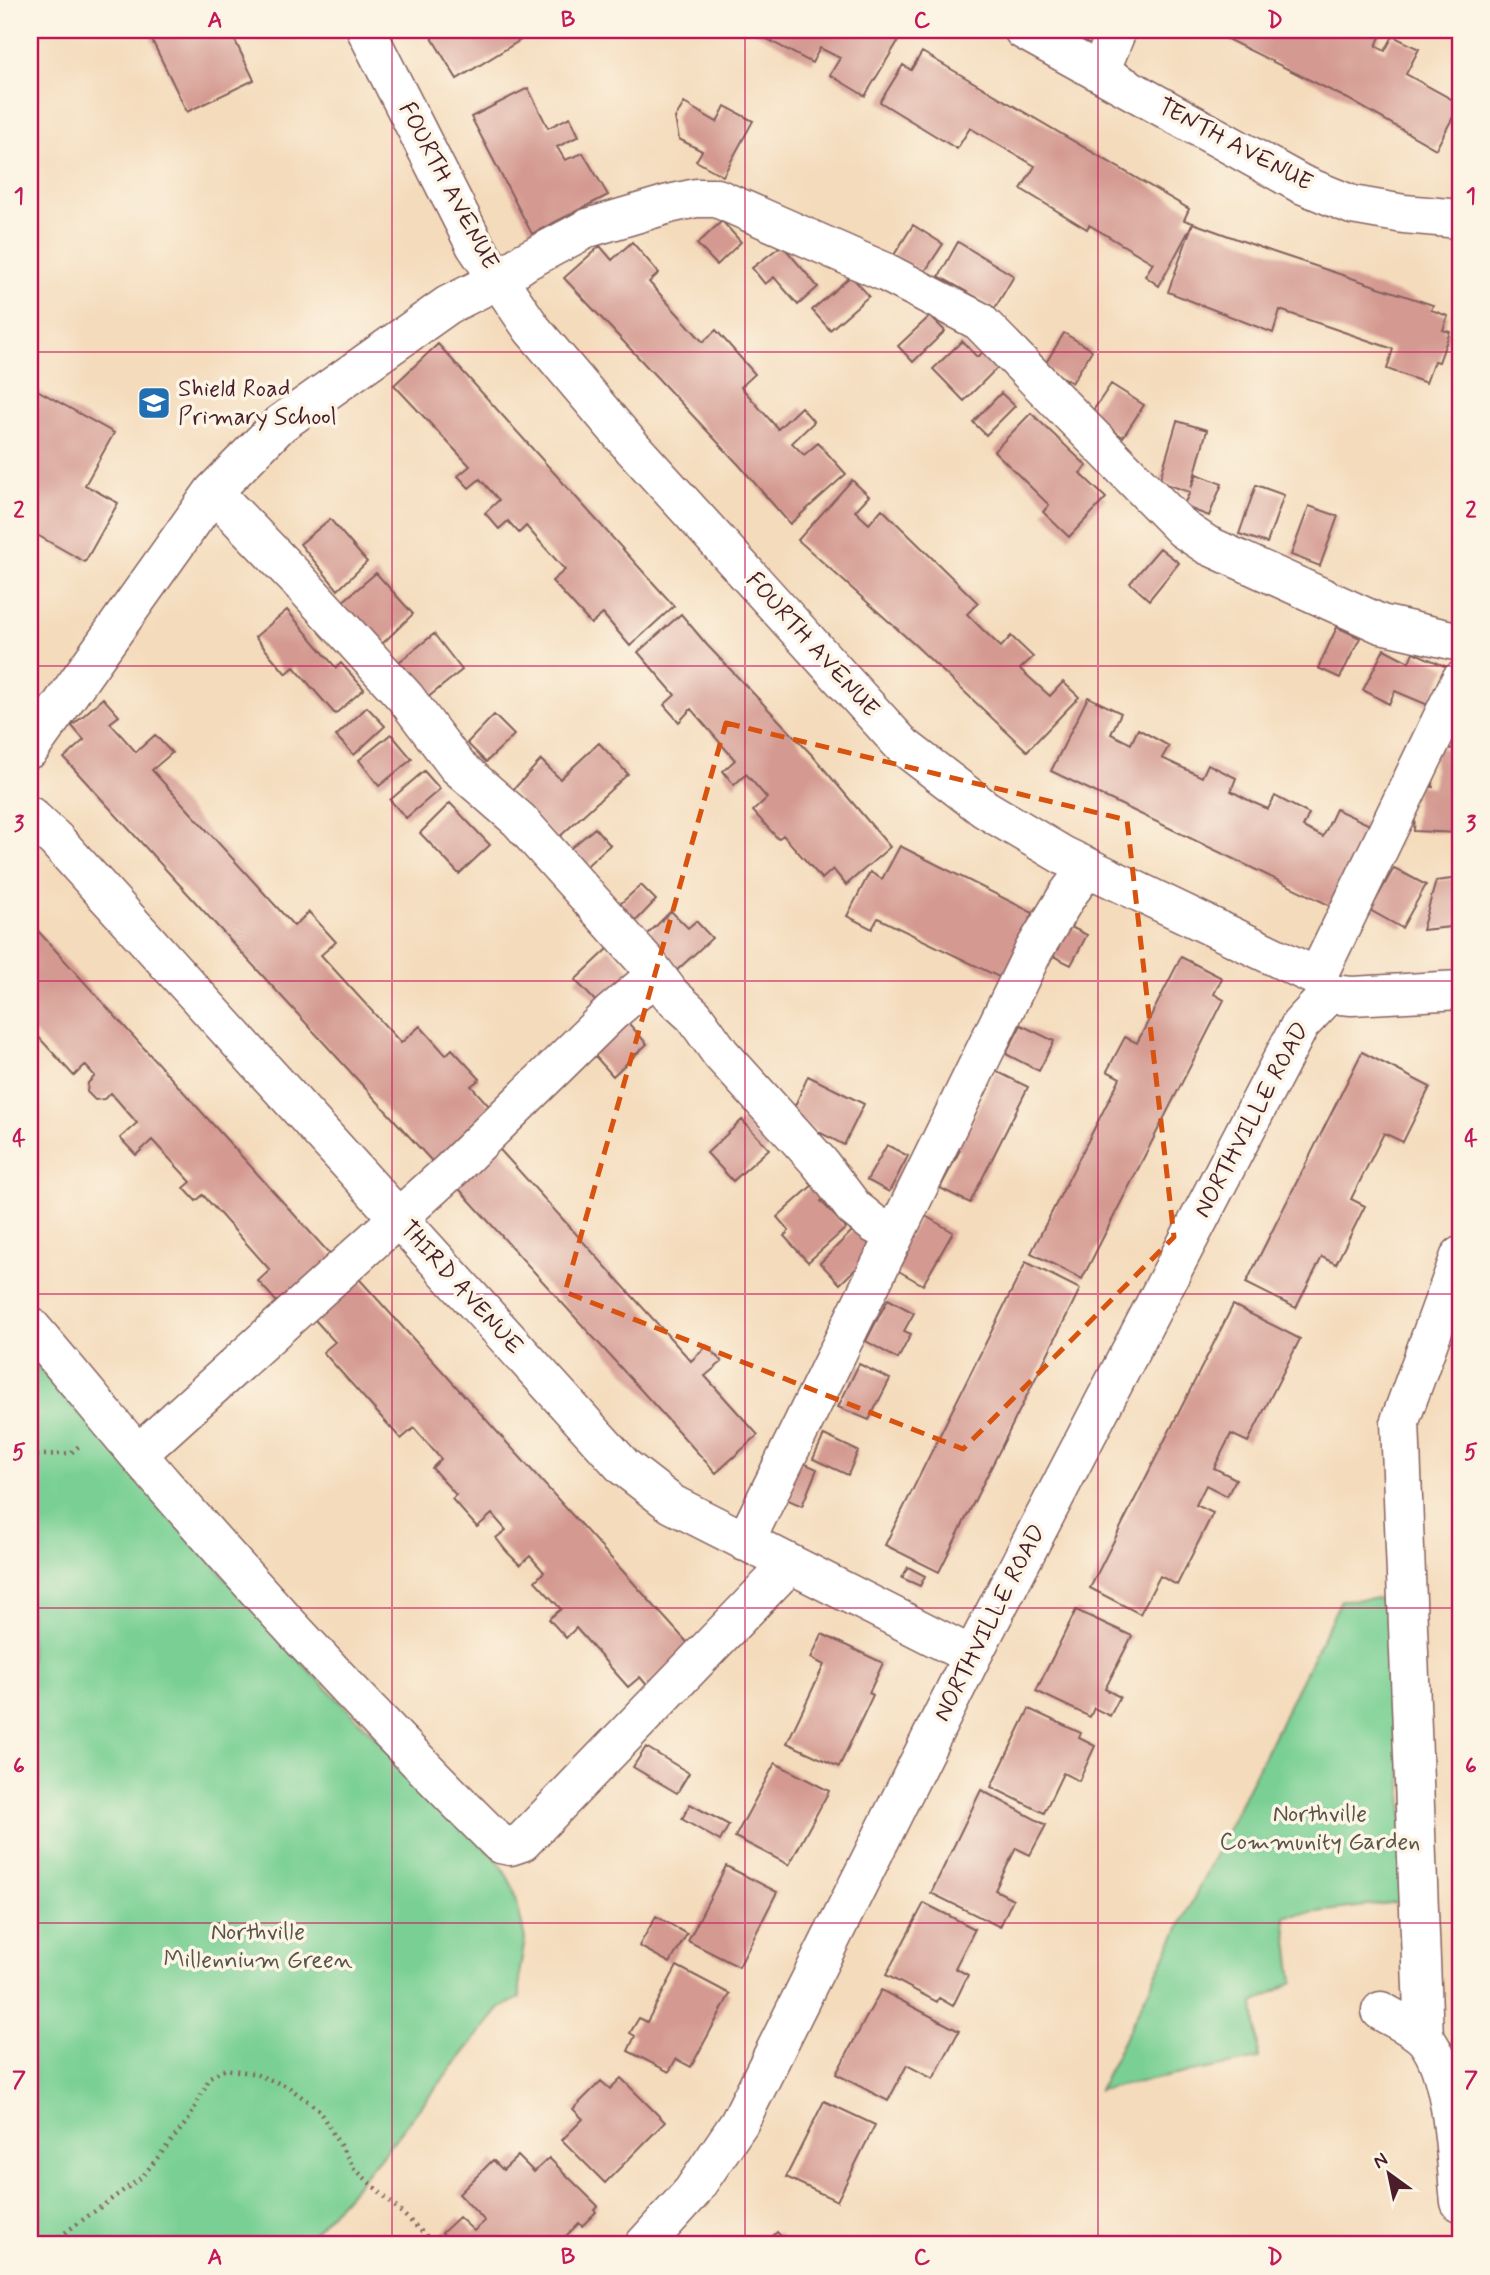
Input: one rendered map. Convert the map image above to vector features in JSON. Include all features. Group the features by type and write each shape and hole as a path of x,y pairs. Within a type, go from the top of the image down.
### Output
{"street":[{"name":"FOURTH AVENUE","path":"366,30 475,245 532,329 631,446 903,746 985,808 1088,867 1323,986 1352,996 1460,990"},
{"name":"TENTH AVENUE","path":"1023,30 1301,184 1352,205 1404,214 1460,219"},
{"path":"1100,72 1117,30"},
{"path":"30,749 213,492 280,424 448,305 498,280 526,261 588,228 696,198 717,198 885,272 979,321 1184,529 1207,545 1381,624 1460,642"},
{"path":"213,492 405,697 457,766 519,821 671,995 694,1016 721,1054 819,1162 854,1208 874,1224 895,1235"},
{"name":"NORTHVILLE ROAD","path":"643,2245 692,2193 739,2123 972,1656 1300,1025 1323,986 1460,681"},
{"name":"THIRD AVENUE","path":"30,816 65,850 623,1466 672,1504 972,1656"},
{"path":"745,1542 1034,950 1088,867"},
{"path":"138,1454 450,1171 611,1013 656,975"},
{"path":"1424,2038 1400,1421 1460,1256"},
{"path":"30,1326 138,1454 331,1672 500,1844 510,1846 522,1842 789,1564"},
{"path":"1381,2011 1424,2038 1438,2059 1449,2102 1460,2202"}],"path":[{"path":"30,1456 71,1453 89,1438"},
{"path":"48,2245 142,2177 189,2119 210,2077 225,2069 252,2073 287,2086 318,2109 354,2168 436,2245"}],"highlighted area":[{"path":"726,723 1127,820 1174,1237 963,1449 565,1292"}],"green space":[{"name":"Northville Millennium Green","path":"30,1358 298,1659 500,1863 514,1889 525,1939 520,1969 520,1998 500,2008 378,2160 303,2245 30,2245"},
{"name":"Northville Community Garden","path":"1397,1598 1405,1901 1285,1916 1293,1982 1254,2003 1259,2059 1099,2090 1341,1600"}],"building":[{"path":"147,30 230,30 254,80 187,112"},
{"path":"427,30 537,30 457,79"},
{"path":"750,30 887,30 900,38 865,96 830,75 840,58 820,48 812,63"},
{"path":"1209,30 1383,30 1376,46 1385,51 1393,36 1419,49 1406,74 1460,104 1436,149 1348,99"},
{"path":"922,52 1189,209 1184,220 1193,223 1159,286 1145,276 1153,263 1089,225 1087,229 1021,189 1035,166 970,128 957,149 880,102 903,65 911,70"},
{"path":"528,88 548,128 570,117 579,136 557,147 565,160 583,153 608,195 532,234 471,117"},
{"path":"684,103 717,122 725,106 753,121 723,176 696,161 702,151 679,139 675,118"},
{"path":"722,221 741,242 717,265 697,244"},
{"path":"1193,223 1433,305 1431,310 1448,316 1443,330 1450,332 1439,362 1434,361 1426,383 1387,369 1393,349 1280,310 1273,333 1168,292"},
{"path":"913,225 943,244 924,273 894,255"},
{"path":"632,242 659,273 649,282 703,342 716,330 755,374 741,387 778,429 801,407 814,422 792,443 804,455 818,443 846,474 790,524 739,465 564,278 600,246 612,260"},
{"path":"958,242 1014,276 995,308 939,276"},
{"path":"782,245 818,287 798,305 774,277 765,284 752,268"},
{"path":"851,276 869,296 830,330 812,310"},
{"path":"930,316 945,331 913,362 898,346"},
{"path":"1064,333 1092,350 1072,383 1044,366"},
{"path":"962,341 977,357 983,352 998,367 964,401 933,369"},
{"path":"438,344 674,606 630,646 603,614 591,624 552,581 565,570 526,526 519,533 508,521 499,529 485,513 499,500 480,479 469,488 458,476 470,466 394,385"},
{"path":"1111,384 1144,405 1123,437 1090,415"},
{"path":"30,386 114,433 85,485 118,503 85,562 30,531"},
{"path":"1001,393 1015,406 986,435 973,422"},
{"path":"1031,413 1087,466 1080,473 1106,498 1069,537 1043,512 1049,505 994,451"},
{"path":"1177,421 1207,430 1191,488 1197,474 1222,484 1209,516 1183,506 1190,492 1159,482"},
{"path":"852,480 869,496 855,511 869,524 882,509 978,603 967,614 982,629 1001,647 1011,636 1033,657 1020,669 1050,696 1063,682 1079,697 1027,751 798,540"},
{"path":"1256,485 1284,495 1267,543 1239,534"},
{"path":"1309,506 1338,516 1320,566 1291,555"},
{"path":"330,519 367,562 338,590 300,544"},
{"path":"1160,548 1179,563 1149,600 1130,583"},
{"path":"376,573 413,614 381,645 341,603"},
{"path":"287,610 336,668 341,663 364,689 335,714 294,667 286,674 255,637"},
{"path":"681,614 813,756 890,847 846,885 833,869 822,879 783,835 778,839 753,811 767,798 746,774 734,785 723,771 735,760 691,709 679,722 664,705 675,695 638,652"},
{"path":"1337,627 1360,638 1340,678 1318,668"},
{"path":"434,634 462,670 427,698 399,662"},
{"path":"1384,649 1409,662 1413,652 1447,667 1428,705 1395,691 1389,704 1363,690"},
{"path":"1088,697 1121,713 1111,734 1131,744 1138,729 1169,746 1162,758 1202,777 1208,764 1236,778 1231,791 1268,809 1275,796 1309,814 1303,827 1323,837 1336,809 1372,826 1333,907 1051,771"},
{"path":"103,698 119,716 110,723 136,752 155,735 172,753 152,770 294,926 309,912 336,942 321,955 401,1043 420,1026 446,1055 452,1049 480,1079 471,1086 498,1116 439,1169 64,758 84,740 72,726"},
{"path":"367,707 385,726 354,755 336,736"},
{"path":"494,715 514,735 486,762 467,743"},
{"path":"391,734 412,759 379,786 359,760"},
{"path":"599,743 628,774 557,839 511,792 541,760 560,779"},
{"path":"1435,748 1460,749 1460,833 1414,831 1417,785 1433,787"},
{"path":"424,771 440,789 406,818 390,800"},
{"path":"450,803 490,845 459,874 420,833"},
{"path":"595,828 610,845 582,870 566,852"},
{"path":"900,846 1039,916 1007,981 878,918 872,929 847,916 870,872 882,879"},
{"path":"1394,868 1426,885 1402,928 1370,910"},
{"path":"1460,878 1460,926 1422,930 1436,881"},
{"path":"641,885 656,900 635,922 619,905"},
{"path":"671,911 688,928 696,921 712,938 675,972 642,940"},
{"path":"30,922 338,1263 285,1311 258,1281 270,1270 203,1195 196,1201 184,1188 191,1182 152,1140 136,1155 120,1138 137,1123 111,1093 104,1099 95,1100 87,1092 88,1083 95,1076 85,1065 74,1076 34,1032 30,1036"},
{"path":"1069,926 1087,935 1071,965 1053,956"},
{"path":"609,948 637,978 603,1009 575,980"},
{"path":"1181,957 1222,978 1214,994 1224,1000 1082,1279 1031,1253 1120,1078 1107,1071 1125,1037 1137,1043"},
{"path":"623,1017 647,1044 613,1076 588,1048"},
{"path":"1021,1025 1054,1041 1039,1071 1006,1054"},
{"path":"1362,1052 1430,1087 1403,1142 1384,1133 1351,1199 1365,1206 1336,1264 1322,1257 1296,1308 1246,1283"},
{"path":"996,1071 1028,1087 970,1203 940,1188 960,1150 949,1143 961,1120 969,1127"},
{"path":"808,1076 864,1104 844,1145 790,1117"},
{"path":"742,1120 769,1149 733,1181 707,1153"},
{"path":"493,1142 691,1361 707,1346 722,1362 705,1376 758,1435 716,1473 451,1180"},
{"path":"887,1145 908,1156 889,1192 867,1180"},
{"path":"815,1183 827,1196 821,1201 846,1228 808,1262 784,1236 789,1231 777,1217"},
{"path":"922,1214 953,1232 923,1285 890,1266"},
{"path":"854,1229 875,1250 840,1284 820,1263"},
{"path":"1026,1262 1080,1289 939,1572 885,1545"},
{"path":"352,1271 694,1650 650,1689 640,1677 628,1687 576,1628 566,1638 549,1619 561,1609 535,1581 544,1572 530,1556 520,1565 507,1552 496,1538 506,1530 492,1514 477,1527 452,1499 456,1495 432,1468 441,1459 414,1428 401,1439 323,1352 335,1342 306,1310"},
{"path":"888,1299 914,1313 904,1331 911,1334 898,1359 866,1341"},
{"path":"1233,1305 1300,1339 1248,1442 1231,1434 1214,1468 1236,1479 1227,1496 1206,1485 1196,1505 1213,1513 1177,1585 1160,1576 1140,1614 1090,1588"},
{"path":"859,1364 890,1379 869,1420 838,1407"},
{"path":"824,1435 858,1451 848,1475 813,1459"},
{"path":"792,1458 817,1469 802,1506 777,1495"},
{"path":"908,1567 925,1576 920,1586 902,1578"},
{"path":"1076,1610 1132,1636 1105,1689 1120,1697 1110,1716 1094,1708 1090,1717 1036,1691"},
{"path":"822,1634 883,1663 869,1693 873,1695 839,1767 787,1743 824,1665 811,1658"},
{"path":"1029,1709 1081,1733 1079,1738 1095,1746 1079,1781 1063,1773 1044,1813 991,1787"},
{"path":"646,1747 689,1773 677,1793 633,1767"},
{"path":"775,1763 829,1791 789,1865 735,1837"},
{"path":"981,1790 1046,1825 1030,1855 1016,1848 995,1890 1013,1899 1000,1927 931,1893"},
{"path":"690,1804 729,1825 720,1841 682,1819"},
{"path":"726,1866 777,1892 739,1967 688,1941"},
{"path":"924,1903 975,1929 955,1968 968,1975 953,2006 939,1998 937,2002 886,1975"},
{"path":"656,1916 687,1934 670,1963 639,1946"},
{"path":"677,1966 730,1994 691,2067 676,2059 669,2072 628,2051 635,2036 630,2033 639,2018 647,2022"},
{"path":"881,1990 959,2031 933,2079 907,2065 888,2101 836,2074"},
{"path":"621,2078 665,2122 605,2183 562,2140 583,2119 573,2109 601,2081 610,2089"},
{"path":"824,2101 875,2125 837,2201 786,2177"},
{"path":"518,2156 534,2172 549,2158 598,2206 594,2210 596,2212 582,2226 579,2223 557,2245 454,2245 442,2233 459,2217 474,2231 485,2221 459,2194 493,2160 503,2170"},
{"path":"777,2232 790,2245 764,2245"}],"place":[{"name":"Shield Road Primary School","path":"154,403"}]}
